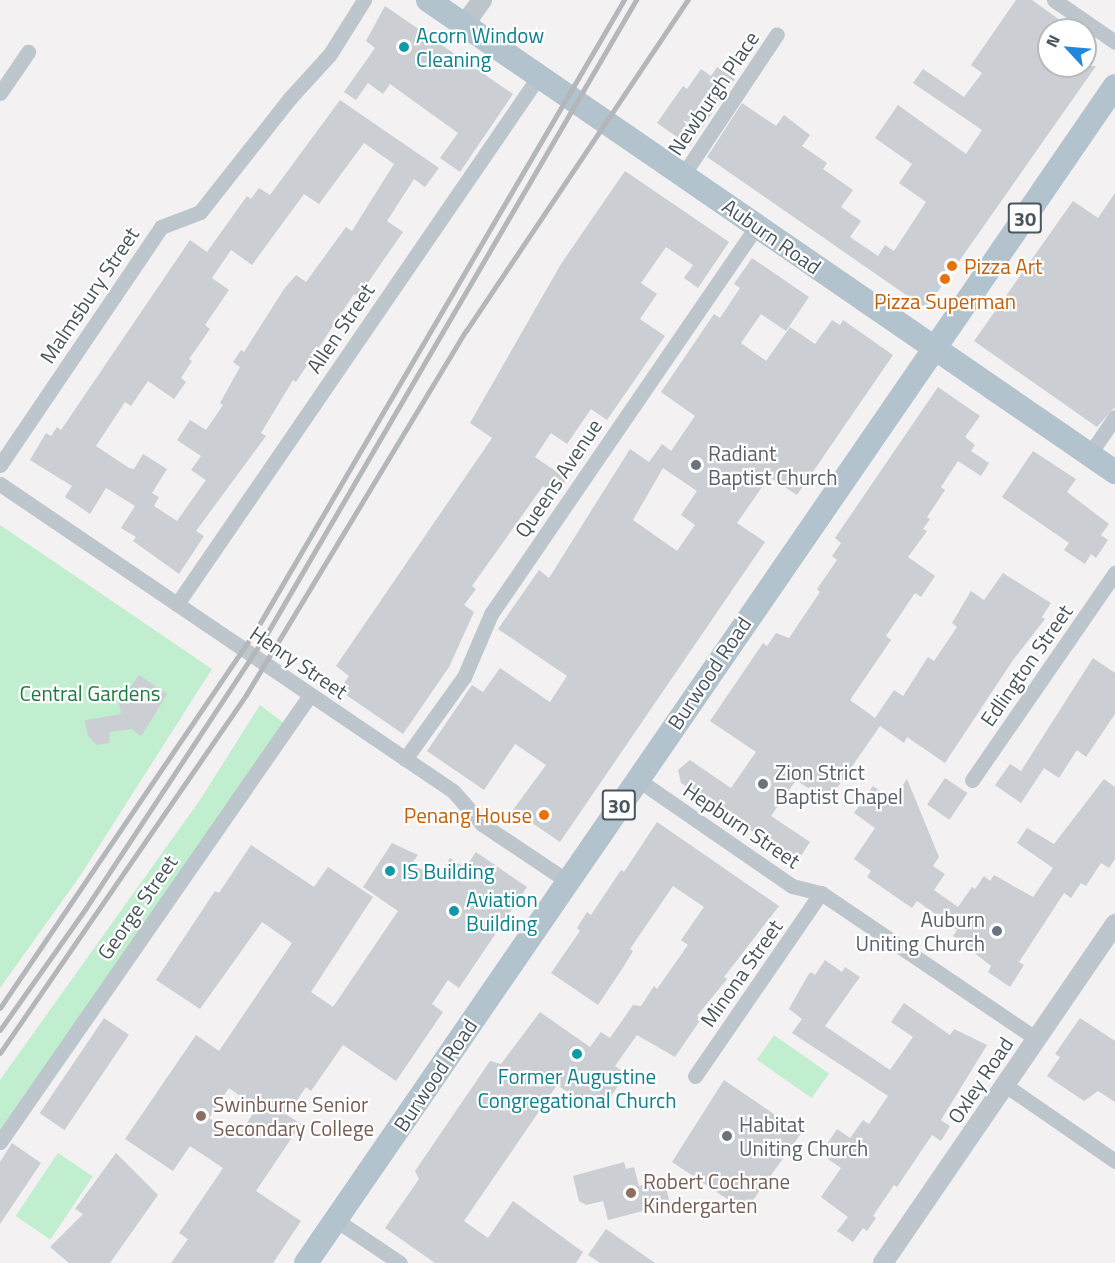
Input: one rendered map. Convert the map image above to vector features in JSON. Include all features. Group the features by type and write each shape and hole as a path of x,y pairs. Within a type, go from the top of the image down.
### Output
{"main road":[{"name":"Auburn Road","path":"428,0 1115,472"},
{"name":"Burwood Road","path":"306,1263 1115,86"}],"street":[{"name":"Malmsbury Street","path":"0,465 161,227 200,212 290,98 330,54 364,0"},
{"path":"465,25 482,0"},
{"path":"1054,0 1115,42"},
{"name":"Newburgh Place","path":"683,175 777,34"},
{"path":"0,93 28,52"},
{"name":"Allen Street","path":"177,604 539,76"},
{"name":"Queens Avenue","path":"405,759 464,677 491,614 757,226"},
{"path":"1089,455 1115,417"},
{"name":"Henry Street","path":"0,484 453,791 482,824 567,881"},
{"name":"Edlington Street","path":"972,780 1115,573"},
{"name":"George Street","path":"0,1142 309,695"},
{"name":"Hepburn Street","path":"637,779 792,886 821,893 1037,1039"},
{"name":"Minona Street","path":"695,1076 821,893"},
{"name":"Oxley Road","path":"883,1263 1115,924"},
{"path":"1005,1085 1115,1161"},
{"path":"336,1220 400,1263"}],"green space":[{"name":"Central Gardens","path":"0,525 212,669 80,876 0,988"},
{"path":"260,705 284,723 0,1134 0,1080 200,800"},
{"path":"774,1035 829,1073 812,1098 757,1060"},
{"path":"58,1153 93,1176 50,1239 16,1216"}],"building":[{"path":"1016,0 1032,0 1057,18 1037,18 1037,78 1088,78 929,304 922,306 707,157 742,103 776,126 784,115 810,135 802,146 827,163 823,169 853,190 841,207 861,221 850,237 878,256 885,245 894,251 926,202 899,183 912,164 875,138 898,105 966,154 982,130 913,83 923,69 964,97 982,73 971,65"},
{"path":"385,6 513,94 460,172 440,158 458,133 390,84 383,94 368,83 356,100 344,92 375,48 366,41"},
{"path":"717,67 735,79 690,146 657,123 683,86 687,89 701,69 711,76"},
{"path":"340,100 439,168 425,187 414,179 387,221 403,232 358,297 354,294 296,382 293,380 261,433 266,436 196,531 204,536 179,574 133,541 136,537 121,528 135,506 106,488 90,514 65,497 72,486 30,460 46,433 51,436 57,427 61,430 190,240 207,252 247,196 251,199 259,188 270,195","holes":["364,143 394,164 352,231 346,227 306,282 296,275 284,289 244,352 241,350 233,362 240,367 220,403 223,405 206,430 190,420 177,440 201,456 191,470 206,480 177,521 154,506 159,497 152,493 167,469 143,454 134,469 129,468 96,446 125,402 131,406 148,381 174,399 186,382 181,378 192,361 189,359 210,329 205,325 229,290 212,278 231,250 252,265 304,194 319,204"]},
{"path":"625,171 729,242 698,288 684,278 693,265 666,247 641,283 657,294 640,319 665,336 607,420 591,409 567,444 551,433 535,457 567,479 556,495 543,486 472,586 476,589 464,605 474,612 449,667 403,734 339,690 349,676 336,666 492,438 470,423 561,264"},
{"path":"1115,193 1115,407 1097,427 974,341 1073,201 1098,218"},
{"path":"752,258 809,297 786,331 761,314 741,343 766,361 790,327 815,344 832,320 840,325 843,320 893,355 797,495 769,477 737,523 765,542 560,842 513,810 546,765 515,744 484,790 427,751 472,685 483,692 500,668 550,702 567,676 498,629 539,570 549,578 630,449 649,462 662,444 671,451 695,416 661,392 714,314 720,318 740,288 734,284","holes":["663,468 697,491 681,515 695,525 677,551 633,520"]},
{"path":"938,387 980,416 965,437 975,445 971,451 989,463 981,476 958,461 941,487 945,490 927,517 930,519 923,529 927,531 908,557 935,576 921,597 915,593 886,636 891,640 850,700 875,718 894,690 903,696 928,657 934,661 957,627 952,623 971,591 984,600 1003,573 1051,603 1042,617 1045,619 1013,660 945,763 907,737 904,743 880,726 828,801 796,780 771,816 810,842 797,862 681,783 678,770 690,760 731,788 756,752 710,721 763,643 767,646 776,633 789,638 820,592 817,589 837,560 832,556 841,543 835,538"},
{"path":"1033,451 1076,479 1067,492 1109,524 1101,535 1108,540 1096,558 1091,554 1085,564 1064,550 1069,543 1002,497"},
{"path":"1093,658 1115,673 1115,714 1086,757 1077,750 1059,778 1044,768 1021,803 995,785 1010,764 1021,771"},
{"path":"139,675 167,694 141,736 131,729 110,732 109,743 97,745 88,736 85,720 121,714 119,703"},
{"path":"945,778 967,793 949,820 927,805"},
{"path":"907,779 939,857 933,866 945,874 934,890 958,907 972,887 975,889 984,876 990,881 994,875 1033,897 1053,868 1017,843 1027,828 1054,844 1104,779 1115,787 1115,859 1109,868 1101,863 1086,886 1081,883 1071,898 1064,893 1019,962 1024,965 1010,987 988,972 991,966 953,936 957,930 951,925 917,901 912,908 867,877 871,871 854,859 875,828 854,813 873,786 893,800"},
{"path":"657,822 779,906 724,977 727,979 697,1016 701,1019 675,1057 637,1035 615,1066 626,1074 609,1099 604,1096 600,1102 594,1098 588,1106 557,1085 464,1221 488,1238 513,1201 583,1252 576,1263 435,1263 385,1228 419,1179 415,1171 490,1061 501,1064 540,1012 590,1047 601,1032 610,1038 633,1005 641,1006 654,986 657,989 688,945 681,940 704,907 673,886 630,949 633,951 598,1005 551,973 580,931 577,928 587,912 591,915 621,870 624,872"},
{"path":"392,843 418,855 412,863 436,879 450,858 465,868 476,852 527,887 459,988 448,980 432,1004 443,1012 396,1081 343,1045 311,1091 306,1087 287,1115 301,1124 256,1191 301,1221 273,1263 171,1263 188,1239 179,1233 223,1168 190,1146 173,1171 125,1139 196,1035 219,1051 292,943 262,922 200,1009 156,980 215,891 219,893 251,845 314,887 328,867 373,897 311,992 333,1007 398,911 363,887","holes":["229,1088 257,1108 237,1138 209,1118"]},
{"path":"825,960 842,972 845,967 860,977 825,1026 890,1070 913,1037 891,1022 904,1003 950,1035 954,1029 987,1045 941,1120 950,1126 941,1141 932,1135 897,1187 894,1185 873,1216 876,1218 867,1231 863,1228 853,1242 837,1231 848,1217 821,1197 841,1168 828,1159 835,1149 827,1144 837,1129 850,1138 863,1120 869,1124 888,1096 792,1033 802,1019 789,1009 808,975 811,972 815,975"},
{"path":"104,1018 129,1035 65,1130 40,1113"},
{"path":"1080,1018 1115,1041 1115,1102 1098,1091 1084,1101 1047,1076 1060,1057 1055,1054"},
{"name":"Habitat Uniting Church","path":"724,1080 787,1123 791,1118 805,1128 745,1211 672,1162"},
{"path":"12,1143 41,1163 0,1224 0,1162"},
{"path":"116,1153 158,1195 110,1263 69,1263 50,1247 83,1214 75,1209"},
{"path":"624,1162 626,1169 634,1167 639,1186 664,1179 670,1204 608,1220 603,1201 586,1205 579,1201 573,1176"},
{"path":"606,1229 655,1263 600,1263 588,1255"}],"railway":[{"path":"0,1008 256,630 624,0"},
{"path":"0,1030 86,908 265,637 636,0"},
{"path":"0,1053 246,695 466,331 688,0"}],"place":[{"name":"Acorn Window Cleaning","path":"404,47"},
{"name":"Pizza Art","path":"952,266"},
{"name":"Pizza Superman","path":"945,279"},
{"name":"Radiant Baptist Church","path":"696,465"},
{"name":"Zion Strict Baptist Chapel","path":"763,784"},
{"name":"Penang House","path":"544,815"},
{"name":"IS Building","path":"390,871"},
{"name":"Aviation Building","path":"454,911"},
{"name":"Auburn Uniting Church","path":"997,931"},
{"name":"Former Augustine Congregational Church","path":"577,1054"},
{"name":"Swinburne Senior Secondary College","path":"201,1116"},
{"name":"Habitat Uniting Church","path":"727,1136"},
{"name":"Robert Cochrane Kindergarten","path":"631,1193"}]}
